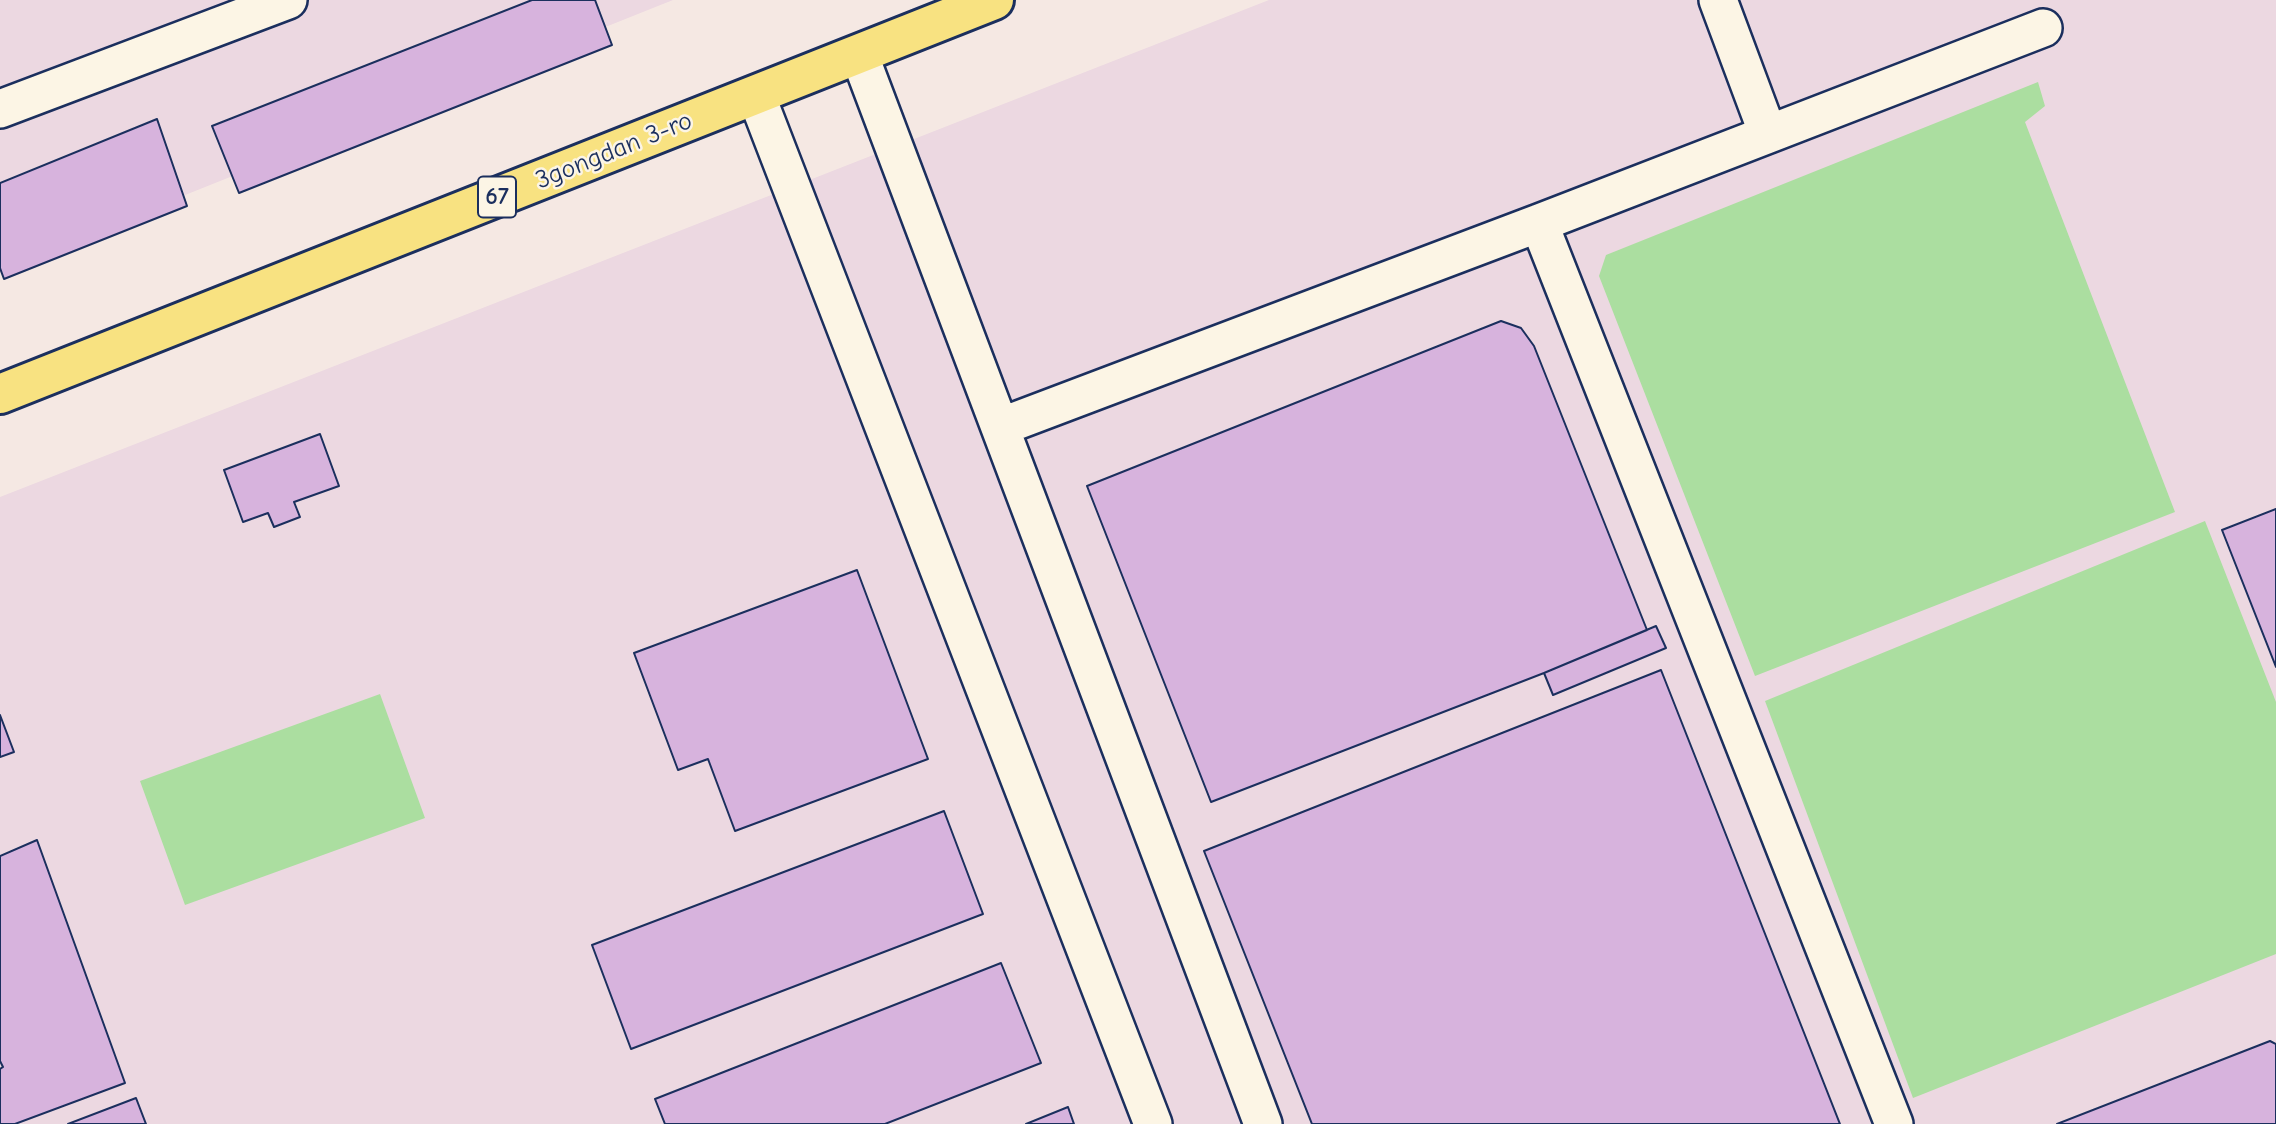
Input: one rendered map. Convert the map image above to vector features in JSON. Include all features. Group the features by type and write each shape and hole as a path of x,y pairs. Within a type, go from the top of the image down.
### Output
{"main road":[{"name":"3gongdan 3-ro","path":"0,394 995,0"}],"lane":[{"path":"0,109 288,0"},
{"path":"1718,0 1768,134"},
{"path":"1000,427 2043,28"},
{"path":"859,54 1263,1124"},
{"path":"757,95 1153,1124"},
{"path":"1539,223 1894,1124"}],"shaded area":[{"path":"0,0 673,0 0,269"},
{"path":"1269,0 2276,0 2276,1124 0,1124 0,497"}],"green space":[{"path":"2038,82 2045,106 2025,122 2175,512 1755,676 1599,276 1606,255"},
{"path":"2205,521 2276,702 2276,954 1913,1098 1765,701"},
{"path":"380,694 425,818 185,905 140,781"}],"building":[{"path":"532,0 595,0 612,45 239,193 212,126"},
{"path":"157,119 187,206 4,279 0,268 0,183"},
{"path":"1501,321 1521,328 1534,346 1647,630 1544,673 1211,802 1087,486"},
{"path":"320,434 339,486 294,502 300,517 274,527 268,513 243,522 224,470"},
{"path":"2276,509 2276,667 2222,530"},
{"path":"857,570 928,759 735,831 708,759 678,770 634,653"},
{"path":"1656,626 1666,648 1553,695 1544,673"},
{"path":"1661,670 1840,1124 1312,1124 1204,851"},
{"path":"0,715 14,752 0,757"},
{"path":"944,811 983,914 631,1049 592,945"},
{"path":"37,840 125,1083 15,1124 0,1124 0,1069 3,1067 0,1061 0,856"},
{"path":"1001,963 1041,1063 885,1124 665,1124 655,1099"},
{"path":"2270,1041 2276,1044 2276,1124 2057,1124"},
{"path":"136,1098 146,1124 68,1124"},
{"path":"1068,1107 1074,1124 1026,1124"}]}
